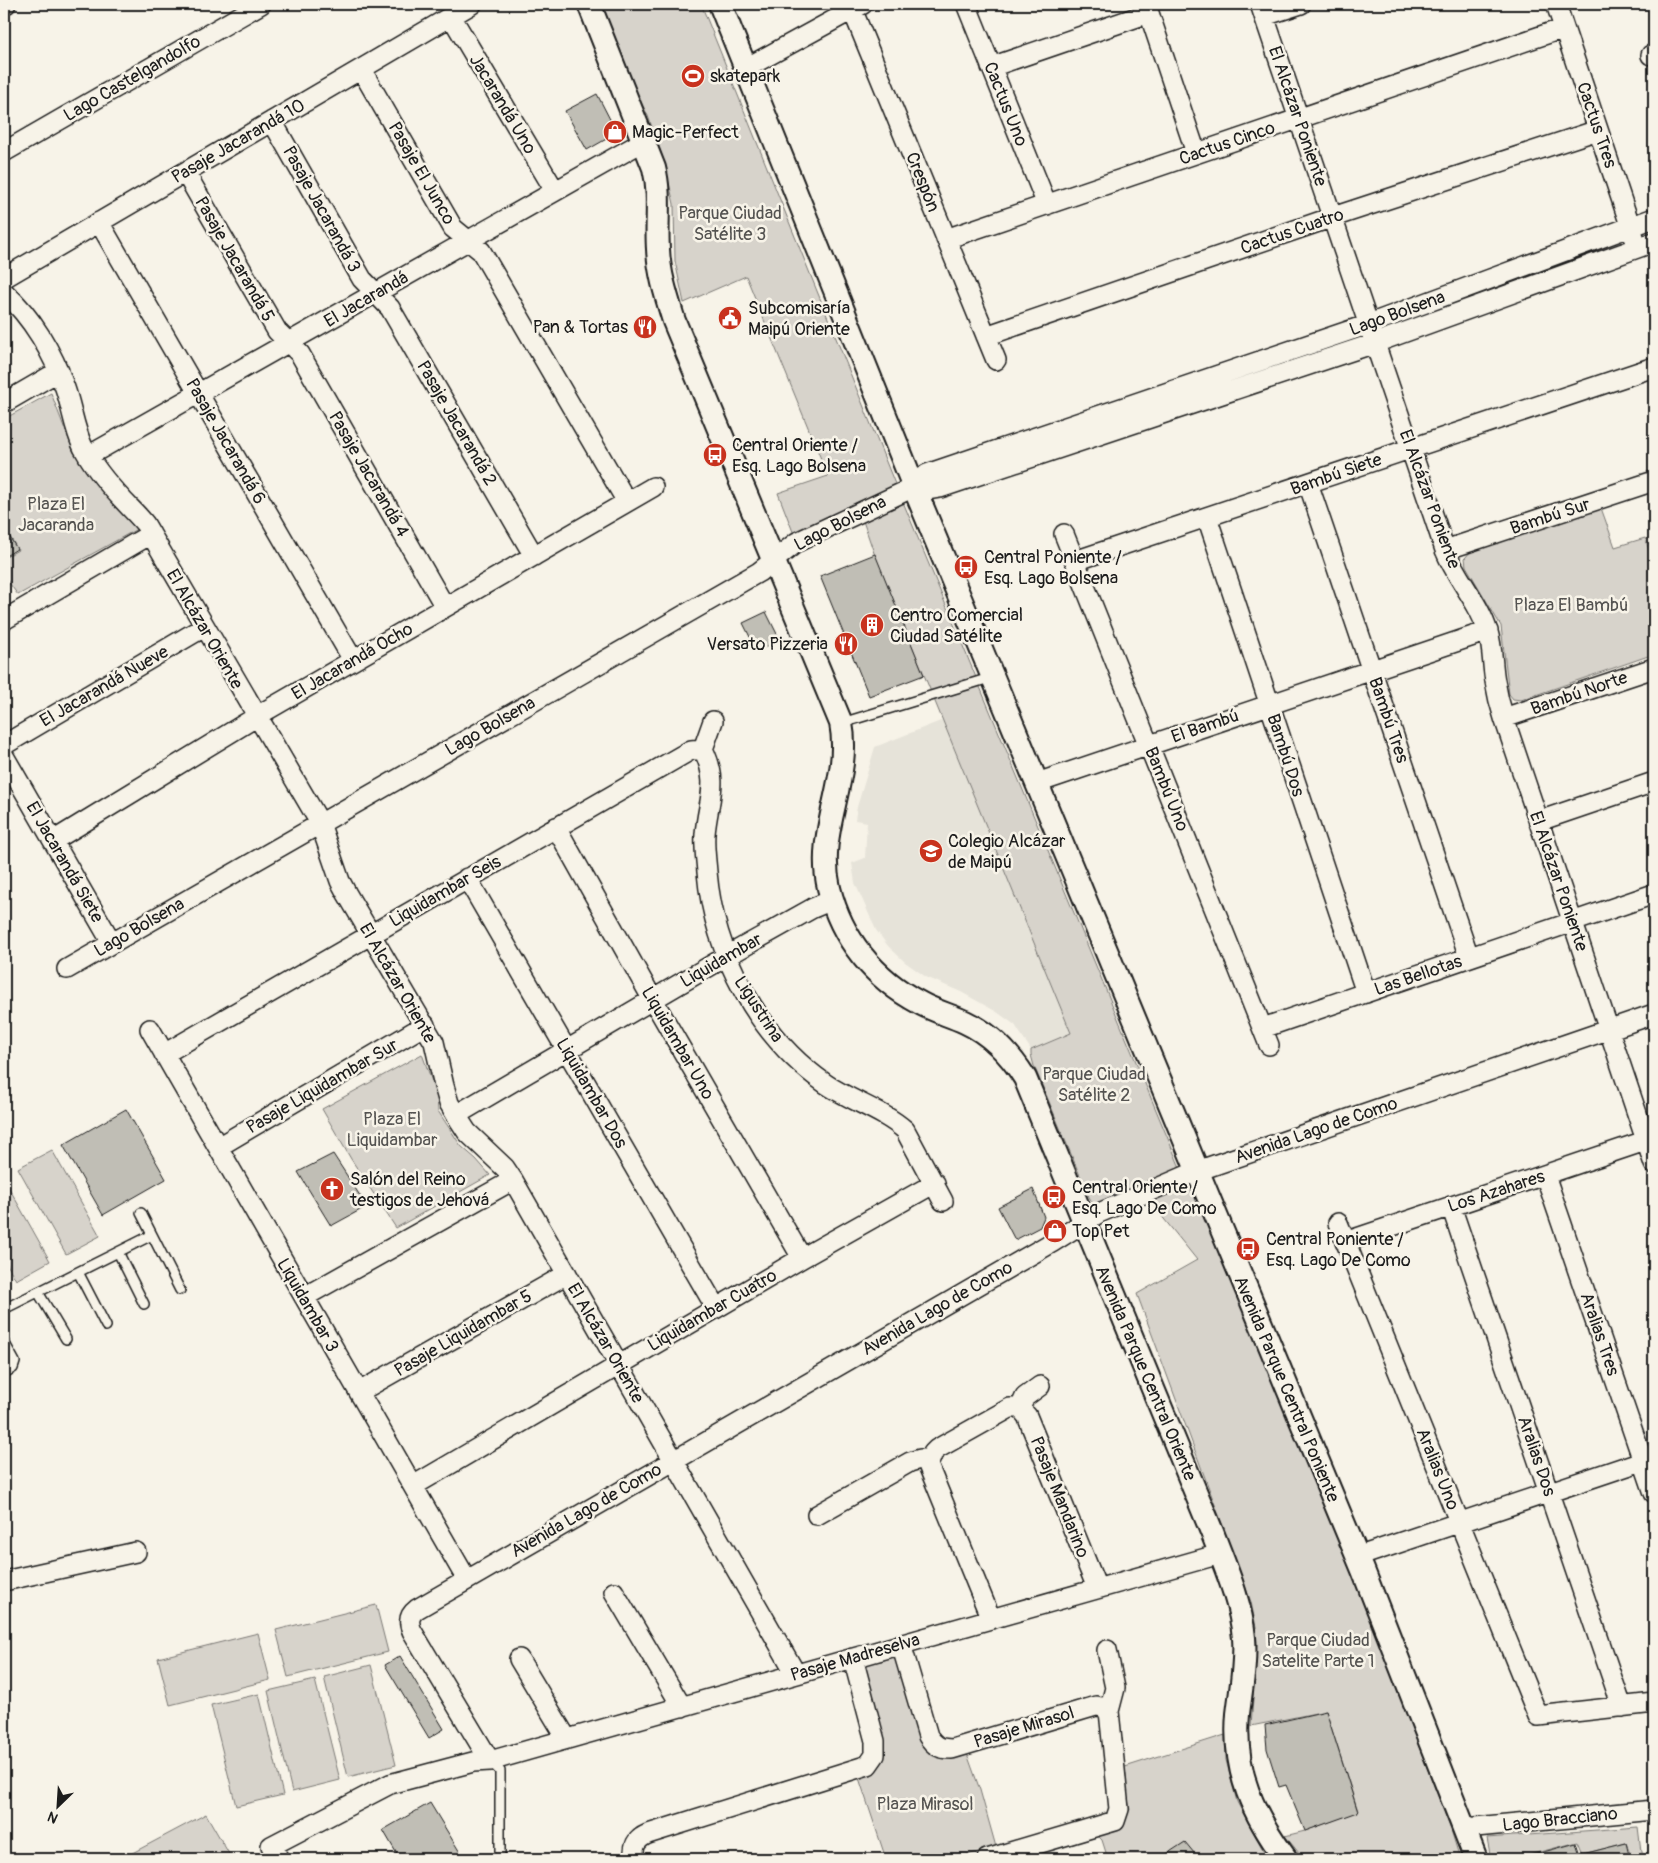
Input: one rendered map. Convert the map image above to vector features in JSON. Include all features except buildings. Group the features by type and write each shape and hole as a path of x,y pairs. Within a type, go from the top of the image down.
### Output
{"street":[{"name":"Lago Castelgandolfo","path":"4,152 261,4"},
{"name":"Pasaje Jacarandá 10","path":"4,278 472,4"},
{"name":"Avenida Parque Central Oriente","path":"590,4 654,168 658,185 659,260 674,321 841,723 843,740 842,765 827,835 825,854 828,885 832,900 844,929 873,969 886,981 920,1003 978,1029 1000,1046 1018,1067 1030,1091 1220,1554 1236,1602 1244,1637 1244,1672 1237,1729 1240,1764 1250,1801 1258,1818 1286,1859"},
{"name":"Avenida Parque Central Poniente","path":"720,4 914,487 1358,1557 1476,1859"},
{"name":"Cactus Uno","path":"966,4 1047,205"},
{"path":"1262,10 1301,4"},
{"name":"Cactus Tres","path":"1556,4 1631,226 1646,245"},
{"path":"746,68 855,6"},
{"name":"Crespón","path":"855,6 946,239 996,360"},
{"path":"991,67 1148,8 1196,154"},
{"name":"El Alcázar Poniente","path":"1262,10 1445,550 1458,578 1481,615 1488,631 1497,694 1504,718 1609,1030 1650,1140 1654,1164"},
{"name":"Jacarandá Uno","path":"451,16 555,191"},
{"name":"Cactus Cinco","path":"946,239 1564,28"},
{"name":"Pasaje El Junco","path":"361,69 453,228 481,251 627,502"},
{"name":"Pasaje Jacarandá 3","path":"272,121 362,279 375,294"},
{"name":"Cactus Cuatro","path":"986,336 1332,217 1598,130"},
{"name":"El Jacarandá","path":"88,456 644,141"},
{"name":"Pasaje Jacarandá 5","path":"185,172 276,331 288,343"},
{"name":"Lago Bolsena","path":"67,969 759,572 797,542 914,487 923,477 933,472 1369,324 1654,218"},
{"name":"Pasaje Jacarandá 6","path":"99,222 353,660"},
{"name":"Lago Bolsena","path":"914,487 928,490 940,488 1375,343 1646,245"},
{"name":"El Alcázar Oriente","path":"4,292 25,313 58,371 66,390 77,434 88,456 110,485 139,515 256,718 320,823 340,882 434,1042 449,1103 467,1132 505,1168 513,1180 796,1674"},
{"name":"Pasaje Jacarandá 2","path":"375,294 390,308 534,556"},
{"name":"Pasaje Jacarandá 4","path":"288,343 300,354 446,607"},
{"name":"Bambú Siete","path":"1075,561 1654,367"},
{"path":"4,403 58,371"},
{"path":"1138,402 1145,420"},
{"name":"Bambú Sur","path":"1445,550 1654,481"},
{"name":"Bambú Tres","path":"1308,483 1470,958"},
{"name":"El Jacarandá Ocho","path":"53,841 353,660 653,487"},
{"name":"Bambú Dos","path":"1207,517 1366,993"},
{"path":"4,620 151,534"},
{"name":"Bambú Uno","path":"1064,534 1266,1037"},
{"name":"El Jacarandá Nueve","path":"4,745 204,627"},
{"name":"El Bambú","path":"1036,783 1488,631"},
{"name":"Bambú Norte","path":"1504,718 1654,668"},
{"path":"703,749 713,721"},
{"name":"Liquidambar Seis","path":"164,1054 691,750 703,749"},
{"name":"Ligustrina","path":"703,749 713,778 705,833 707,876 713,909 726,956 755,1009 784,1047 800,1063 828,1086 862,1106 897,1123 905,1130 944,1201"},
{"name":"El Jacarandá Siete","path":"4,756 112,942"},
{"path":"1539,821 1654,782"},
{"name":"Liquidambar Uno","path":"556,828 802,1258"},
{"name":"Liquidambar Dos","path":"467,878 716,1308"},
{"name":"Las Bellotas","path":"1266,1037 1366,993 1654,894"},
{"name":"Liquidambar","path":"456,1115 726,956 813,908 832,900"},
{"name":"Avenida Lago de Como","path":"490,1761 410,1626 409,1620 413,1612 1053,1242 1099,1212 1197,1171 1654,1014"},
{"name":"Pasaje Liquidambar Sur","path":"218,1147 425,1025"},
{"name":"Liquidambar 3","path":"150,1029 467,1580"},
{"name":"Los Azahares","path":"1345,1242 1650,1140"},
{"name":"Aralias Tres","path":"1545,1175 1649,1459 1654,1494"},
{"path":"304,1297 513,1180"},
{"name":"Liquidambar Cuatro","path":"412,1486 618,1364 935,1184"},
{"name":"Aralias Dos","path":"1451,1206 1622,1707"},
{"name":"Aralias Uno","path":"1338,1223 1538,1716 1622,1707"},
{"name":"Pasaje Liquidambar 5","path":"359,1392 567,1274"},
{"path":"991,1619 928,1465 930,1458 937,1449 1010,1408 1020,1408 1025,1397 1040,1386"},
{"name":"Pasaje Mandarino","path":"1020,1408 1028,1416 1097,1588"},
{"path":"817,1515 910,1462 930,1458"},
{"path":"1358,1557 1649,1459"},
{"path":"4,1581 136,1552"},
{"name":"Pasaje Madreselva","path":"279,1859 271,1846 390,1784 473,1762 490,1761 1220,1554"},
{"path":"614,1592 682,1706"},
{"name":"Pasaje Mirasol","path":"901,1644 928,1736 932,1742 945,1749 952,1749 1096,1706 1102,1706 1109,1711"},
{"path":"987,1859 1115,1821 1119,1809 1109,1711 1115,1688 1107,1650"},
{"path":"635,1859 634,1850 636,1843 648,1834 868,1766 875,1755 875,1741 853,1658"},
{"path":"519,1659 567,1739"},
{"path":"1622,1707 1654,1703"},
{"name":"Lago Bracciano","path":"1465,1828 1654,1810"}],"lane":[{"path":"841,723 993,677"},
{"path":"141,1214 180,1290"},
{"path":"4,1309 152,1235"},
{"path":"118,1252 144,1304"},
{"path":"78,1272 106,1326"},
{"path":"38,1292 66,1340"},
{"path":"4,1342 15,1362 13,1368 4,1373"},
{"path":"490,1761 500,1771 500,1859"}],"shaded area":[{"name":"Colegio Alcázar de Maipú","path":"943,720 1071,1033 1031,1050 1015,1025 997,1012 961,992 926,977 905,962 888,946 876,930 855,883 852,863 865,858 867,822 855,820 857,807 875,747"}],"green space":[{"name":"Parque Ciudad Satélite 3","path":"596,4 701,4 897,489 795,537 778,493 828,476 746,276 684,303 675,261 674,204 663,158 648,116 620,60"},
{"name":"Plaza El Jacaranda","path":"51,393 74,453 94,480 137,529 18,595 4,576 4,558 18,550 4,527 4,419"},
{"name":"Parque Ciudad Satélite 2","path":"903,502 1181,1170 1099,1213 1089,1197 1031,1055 1031,1050 1071,1033 874,553 862,518"},
{"name":"Plaza El Bambú","path":"1601,508 1615,547 1645,538 1654,565 1654,610 1649,612 1654,626 1654,654 1521,700 1513,699 1509,694 1501,626 1466,566 1465,558 1471,551"},
{"name":"Plaza El Liquidambar","path":"422,1054 437,1095 438,1111 461,1146 490,1175 396,1228 351,1159 322,1109"},
{"path":"52,1150 100,1236 66,1254 18,1168"},
{"path":"4,1179 50,1261 16,1280 4,1259"},
{"name":"Parque Ciudad Satelite Parte 1","path":"1193,1180 1351,1569 1451,1830 1460,1859 1304,1859 1285,1836 1305,1831 1358,1811 1326,1711 1251,1726 1257,1643 1251,1602 1137,1294 1197,1260 1152,1204 1146,1201"},
{"path":"376,1605 388,1652 288,1677 276,1630"},
{"path":"258,1633 270,1680 170,1705 158,1658"},
{"name":"Plaza Mirasol","path":"893,1656 899,1658 919,1736 966,1751 980,1790 996,1847 953,1859 886,1859 858,1775 873,1766 861,1663 882,1661"},
{"path":"371,1665 396,1765 348,1777 324,1677"},
{"path":"315,1680 340,1780 292,1792 268,1691"},
{"path":"259,1694 283,1795 236,1806 211,1705"},
{"path":"1225,1735 1226,1760 1237,1802 1268,1859 1108,1859 1102,1840 1095,1833 1130,1810 1122,1768"},
{"path":"206,1814 232,1859 121,1859"},
{"path":"1638,1827 1642,1859 1633,1859 1626,1843 1583,1854 1578,1842 1513,1859 1491,1859 1487,1838"}],"place":[{"name":"skatepark","path":"693,76"},
{"name":"Magic-Perfect","path":"615,132"},
{"name":"Subcomisaría Maipú Oriente","path":"730,318"},
{"name":"Pan & Tortas","path":"645,327"},
{"name":"Central Oriente / Esq. Lago Bolsena","path":"715,455"},
{"name":"Central Poniente / Esq. Lago Bolsena","path":"966,567"},
{"name":"Centro Comercial Ciudad Satélite","path":"872,625"},
{"name":"Versato Pizzeria","path":"846,644"},
{"name":"Colegio Alcázar de Maipú","path":"931,851"},
{"name":"Salón del Reino testigos de Jehová","path":"332,1189"},
{"name":"Central Oriente / Esq. Lago De Como","path":"1054,1197"},
{"name":"Top Pet","path":"1055,1231"},
{"name":"Central Poniente / Esq. Lago De Como","path":"1248,1249"}]}
